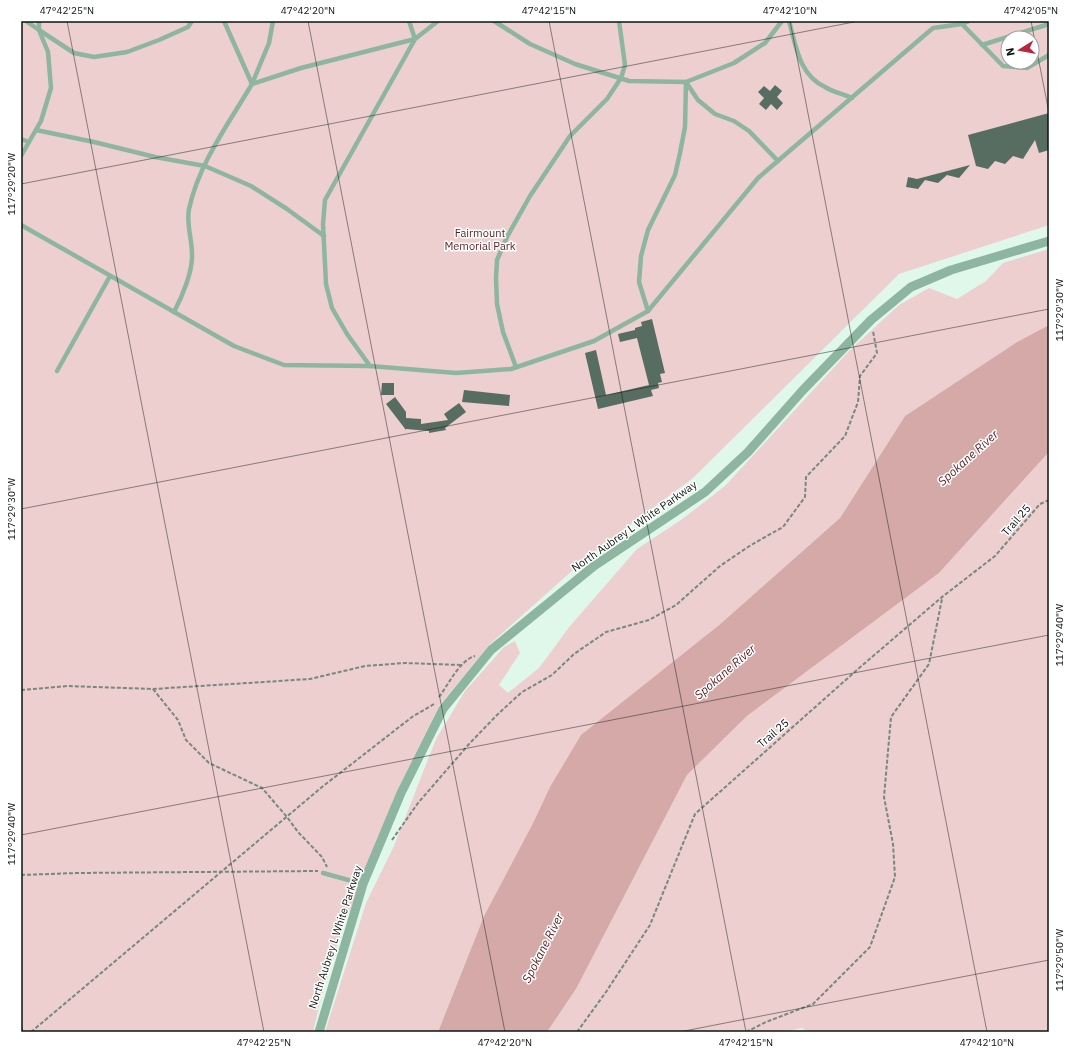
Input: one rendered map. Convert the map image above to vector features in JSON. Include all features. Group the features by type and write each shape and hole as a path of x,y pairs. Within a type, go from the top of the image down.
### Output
{"street":[{"name":"North Aubrey L White Parkway","path":"319,1032 363,884 401,793 443,709 491,650 594,566 705,492 748,452 803,390 871,320 911,287 951,270 1049,241"}],"lane":[{"path":"26,21 74,53 94,57 126,52 188,27 192,21"},
{"path":"21,156 41,121 51,88 48,52 39,30 39,21"},
{"path":"224,21 252,84"},
{"path":"174,312 182,298 192,256 189,210 208,158 252,84 269,43 273,21"},
{"path":"409,21 415,40"},
{"path":"370,366 347,334 332,308 326,284 323,224 325,200 415,40 438,21"},
{"path":"494,21 530,44 575,64 629,81 686,82 734,63 765,42 782,21"},
{"path":"516,367 503,332 497,304 497,260 507,237 530,196 570,136 607,99 621,78 625,65 619,21"},
{"path":"789,21 799,58 808,75 824,87 852,98"},
{"path":"21,225 234,346 284,365 370,366 456,373 511,369 594,341 648,311 758,178 933,28 962,24 969,21"},
{"path":"962,24 1002,66 1027,68 1049,55"},
{"path":"982,45 1049,24"},
{"path":"252,84 301,68 415,40"},
{"path":"686,82 698,100 715,114 734,121 749,131 778,161"},
{"path":"648,311 639,282 641,256 648,230 675,175 685,127 686,82"},
{"path":"36,130 155,157 205,166 251,186 288,209 324,236"},
{"path":"21,139 29,142"},
{"path":"57,371 110,276"},
{"path":"323,873 363,884"}],"path":[{"path":"391,842 418,803 470,743 522,692 552,675 574,654 606,632 649,620 676,605 720,566 751,545 783,527 805,497 806,477 845,436 858,402 860,376 877,353 871,320"},
{"name":"Trail 25","path":"577,1032 606,992 650,925 695,814 852,674 942,597 995,556 1040,504 1049,500"},
{"path":"746,1032 766,1022 813,1004 870,947 895,877 893,844 884,797 891,717 929,664 942,597"},
{"path":"21,690 68,686 153,689 310,679 365,666 389,664 405,663 461,665"},
{"path":"31,1032 322,787 412,717 433,706 449,684"},
{"path":"153,689 178,720 186,740 209,762 262,788 298,832 322,857 331,875"},
{"path":"21,874 315,870 323,873"}],"green space":[{"name":"Fairmount Memorial Park","path":"21,21 1049,21 1049,225 899,274 693,478 592,553 490,644 439,706 395,795 340,936 322,994 313,1032 21,1032"},
{"path":"1049,249 1049,325 1017,342 905,416 840,518 718,626 550,787 533,823 484,916 438,1032 325,1032 366,903 394,846 436,739 465,691 504,647 515,641 520,653 499,685 508,693 539,668 570,626 637,549 681,520 725,486 849,351 899,305 929,288 957,299 986,281 1003,263"},
{"path":"1049,452 1049,1032 808,1032 802,1028 783,1032 547,1032 576,989 687,775 747,716 939,573"}],"water":[{"name":"Spokane River","path":"1049,325 1049,452 939,573 747,716 687,775 576,989 547,1032 438,1032 484,916 533,823 550,787 581,735 718,626 840,518 905,416 1017,342"}],"building":[{"path":"775,85 782,91 777,97 783,103 777,110 771,104 766,110 759,104 764,98 758,92 764,86 770,91"},
{"path":"1049,113 1049,150 1039,153 1035,140 1023,159 1013,156 1005,164 995,161 988,169 976,166 968,135"},
{"path":"970,165 959,178 947,175 938,183 925,180 918,189 906,187 908,177 917,179"},
{"path":"652,319 665,373 660,374 662,382 658,383 659,388 651,390 653,396 598,409 585,353 596,350 606,395 649,385 637,338 620,342 618,334 635,330 635,328 642,326 641,322"},
{"path":"382,383 394,383 394,395 381,395"},
{"path":"464,390 510,395 509,406 462,402"},
{"path":"395,397 406,412 406,418 421,419 421,424 448,420 444,414 459,403 466,412 445,428 446,430 429,433 429,431 406,430 386,404"}]}
